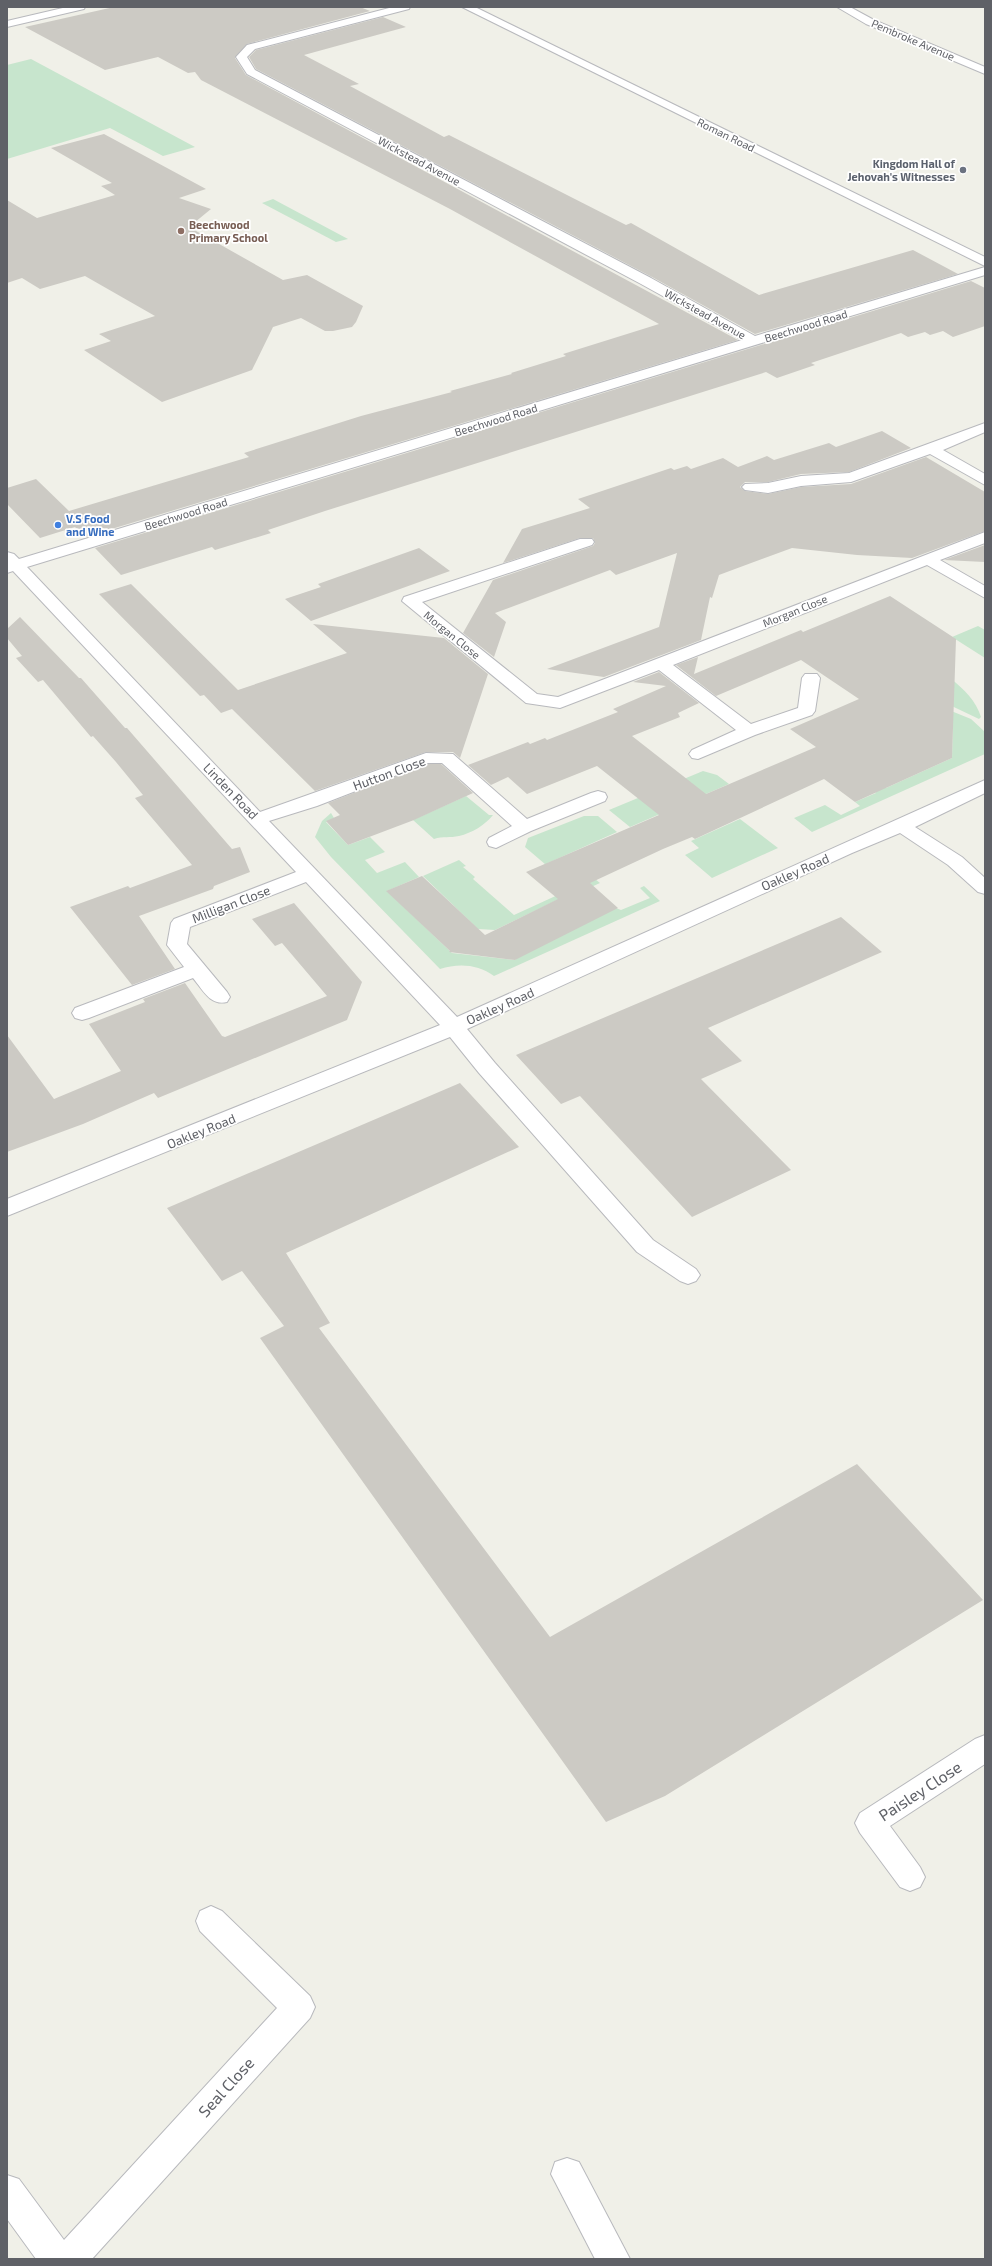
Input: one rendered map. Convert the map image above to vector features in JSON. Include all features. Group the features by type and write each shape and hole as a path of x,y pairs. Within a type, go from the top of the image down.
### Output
{"street":[{"path":"7,24 80,7"},
{"name":"Wickstead Avenue","path":"405,7 252,47 241,57 251,72 639,277 755,342"},
{"name":"Roman Road","path":"467,7 985,262"},
{"name":"Pembroke Avenue","path":"842,7 870,22 985,71"},
{"name":"Beechwood Road","path":"10,563 755,342 985,271"},
{"path":"750,487 768,488 801,481 851,477 931,449 985,427"},
{"path":"931,449 985,480"},
{"name":"Morgan Close","path":"586,542 410,602 532,698 560,703 929,560 985,536"},
{"path":"929,560 985,593"},
{"name":"Linden Road","path":"10,563 257,819 454,1027 487,1068 645,1246 688,1275"},
{"path":"661,664 749,731"},
{"path":"698,754 749,731 806,711 811,678"},
{"name":"Hutton Close","path":"257,819 310,802 426,758 447,758 524,828"},
{"name":"Oakley Road","path":"7,1208 454,1027 845,849 901,826 985,786"},
{"path":"496,842 524,828 598,797"},
{"path":"901,826 955,861 985,888"},
{"name":"Milligan Close","path":"220,997 177,945 181,923 309,874"},
{"path":"82,1012 197,969"},
{"name":"Paisley Close","path":"910,1877 870,1823 985,1748"},
{"name":"Seal Close","path":"69,2259 299,2007 211,1921"},
{"path":"567,2174 613,2259"},
{"path":"7,2191 57,2259"}],"green space":[{"path":"31,59 195,147 163,156 110,128 7,159 7,65"},
{"path":"273,199 348,239 336,242 262,203"},
{"path":"978,626 985,630 985,658 952,637"},
{"path":"951,679 965,691 973,701 981,717 979,719 937,699"},
{"path":"897,689 971,719 985,732 985,754 812,832 794,818 825,805 841,815 860,806 855,802 876,793 860,769 886,788 952,758 953,725"},
{"path":"703,771 717,775 729,784 630,827 609,810"},
{"path":"466,796 489,815 493,815 482,825 469,833 459,836 434,839 413,820"},
{"path":"331,813 334,818 326,822 348,845 370,837 385,852 365,860 377,873 405,862 419,877 387,891 452,953 515,960 557,900 495,930 478,929 423,876 459,860 466,866 463,867 475,877 473,879 514,915 573,888 525,847 528,838 584,816 598,816 617,832 548,863 595,879 600,883 578,893 621,910 650,898 640,888 644,886 660,901 494,976 475,967 461,965 440,969 331,857 315,837 322,821"},
{"path":"740,819 778,848 712,878 685,855 699,848 691,841"}],"building":[{"path":"114,7 360,7 370,11 247,44 235,58 246,75 738,340 85,537 75,527 40,538 7,504 7,488 36,479 69,511 249,457 244,453 361,416 452,392 450,391 512,374 511,373 566,356 563,354 659,324 450,209 201,80 195,72 188,73 158,57 105,70 25,27"},
{"path":"383,17 406,27 304,55 359,84 350,86 444,137 449,135 626,225 631,223 759,295 913,250 958,274 755,334 652,277 256,69 249,57 256,50"},
{"path":"104,134 206,189 179,198 211,209 189,227 283,280 307,275 363,306 356,322 352,327 333,331 325,331 301,318 273,327 252,370 162,402 84,350 111,341 99,334 155,316 85,276 40,289 22,278 7,283 7,200 37,218 115,195 101,186 112,183 51,148"},
{"path":"971,281 985,288 985,326 953,337 943,331 930,335 925,332 908,337 901,333 811,363 815,365 777,378 766,372 268,530 271,533 215,550 212,547 121,575 95,548"},
{"path":"882,431 911,448 849,472 801,474 768,482 745,482 740,487 745,491 768,494 801,487 851,484 926,457 985,492 985,531 912,558 857,555 792,548 719,575 712,598 710,597 701,640 604,677 547,669 659,627 677,553 616,575 610,570 495,613 506,622 494,657 463,633 493,580 593,546 595,543 593,538 580,538 503,563 522,529 590,508 578,499 671,468 674,470 687,466 691,469 723,458 738,467 767,456 774,460 829,443 836,447"},
{"path":"985,545 985,562 944,560"},
{"path":"419,548 450,571 311,621 285,599 321,587 318,584"},
{"path":"131,584 238,690 347,653 313,624 444,638 488,674 460,758 453,752 426,752 315,791 232,709 221,713 204,695 200,696 99,594"},
{"path":"890,596 956,639 952,758 855,802 824,779 695,839 692,837 663,849 590,883 618,908 515,960 449,952 450,951 386,891 422,876 485,935 558,899 526,872 659,815 597,766 527,794 508,777 491,785 468,765 528,742 530,744 545,738 547,740 618,712 613,709 666,686 633,682 659,672 699,703 678,713 680,717 632,736 706,794 816,747 790,729 859,699 801,660 716,696 676,665 698,657 694,674 801,630 803,632"},
{"path":"20,617 79,678 81,678 125,728 127,728 232,849 240,847 250,872 214,886 213,889 139,916 175,969 132,985 70,907 128,886 130,888 192,865 135,798 143,795 116,762 93,736 91,737 43,680 38,682 16,658 22,656 7,638 7,629"},
{"path":"428,764 441,764 473,793 414,820 348,845 326,821 340,815 328,803"},
{"path":"294,903 362,982 347,1020 158,1098 154,1093 83,1124 7,1152 7,1035 54,1099 121,1071 89,1024 145,1002 143,999 185,983 222,1036 225,1037 327,996 282,943 275,946 252,919"},
{"path":"841,917 882,952 708,1028 742,1061 701,1079 791,1170 692,1217 580,1096 561,1104 516,1055"},
{"path":"460,1083 519,1147 286,1253 330,1323 319,1328 550,1637 857,1464 983,1600 665,1796 606,1822 260,1338 284,1326 242,1271 222,1281 167,1208"}],"place":[{"name":"Kingdom Hall of Jehovah's Witnesses","path":"963,170"},
{"name":"Beechwood Primary School","path":"181,231"},
{"name":"V.S Food and Wine","path":"58,525"}]}
